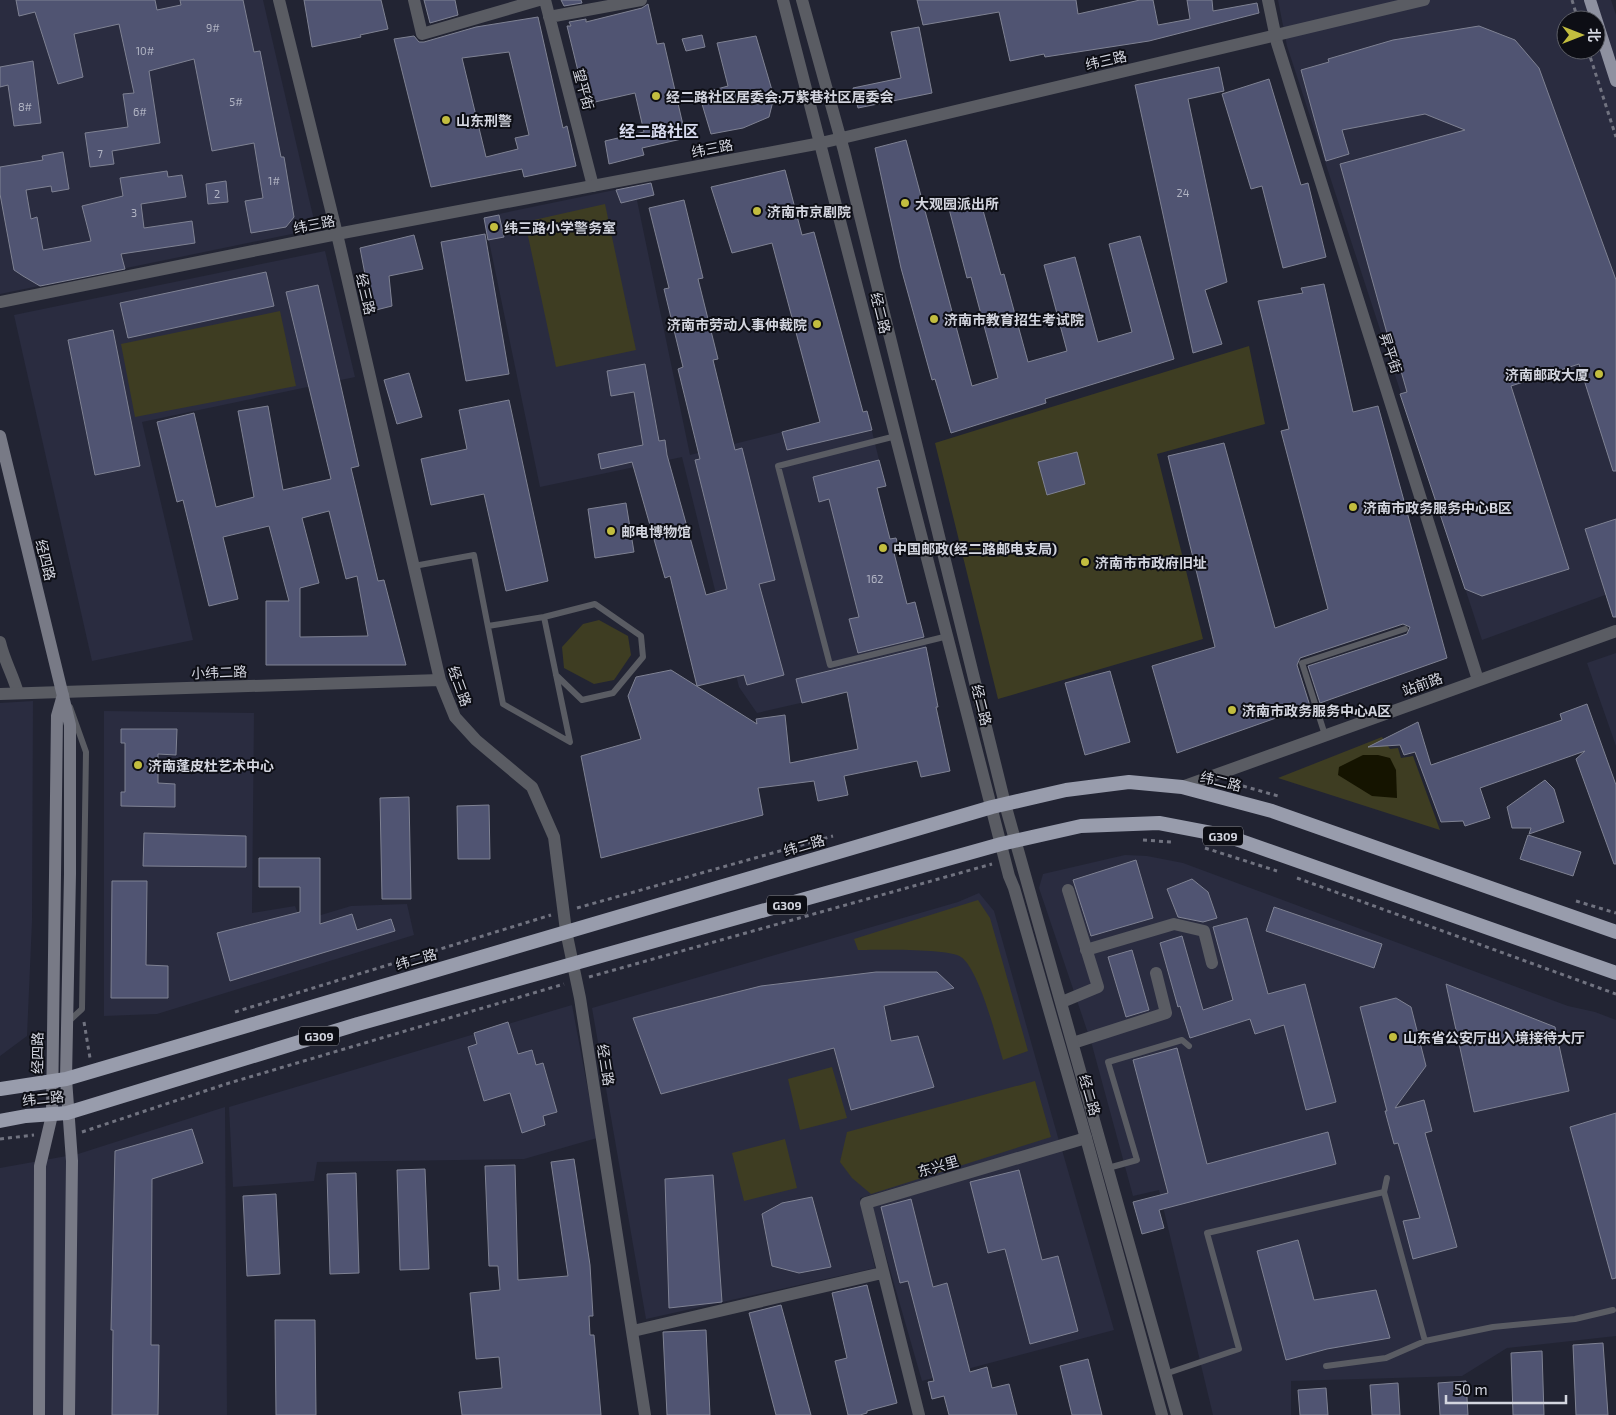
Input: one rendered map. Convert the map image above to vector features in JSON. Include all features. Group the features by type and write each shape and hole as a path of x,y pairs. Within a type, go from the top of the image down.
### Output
{"highway":[{"name":"纬二路","path":"0,1089 59,1079 999,805 1066,790 1129,782 1182,787 1272,811 1616,932"},
{"name":"纬二路","path":"0,1121 67,1113 358,1024 573,966 1001,844 1081,826 1159,823 1227,836 1616,973"}],"main road":[{"path":"1590,0 1616,81"},
{"name":"经四路","path":"0,436 64,692 70,725 67,1023 59,1079 40,1166 39,1415"},
{"name":"经四路","path":"64,692 57,716 59,1079 67,1113 72,1161 69,1415"}],"street":[{"name":"经三路","path":"279,0 337,234 440,680 455,717 476,740 532,787 554,837 566,931 576,981 645,1415"},
{"path":"414,0 422,34 539,0"},
{"name":"望平街","path":"545,0 593,186"},
{"path":"550,17 641,0"},
{"name":"经二路","path":"783,0 948,636 999,805 1016,841 1177,1415"},
{"name":"经二路","path":"802,0 841,138 999,805 1001,844 1004,858 1086,1138 1162,1415"},
{"name":"昇平街","path":"1268,0 1275,36 1476,666 1478,680"},
{"name":"纬三路","path":"0,302 337,234 821,143 1424,0"},
{"name":"站前路","path":"1182,787 1616,630"},
{"path":"0,642 4,661 14,676 18,693"},
{"name":"小纬二路","path":"0,694 440,680"},
{"path":"1062,1002 1098,987 1068,890"},
{"path":"1086,950 1174,924 1204,932 1212,963"},
{"path":"1073,1043 1166,1012 1156,973"},
{"name":"东兴里","path":"919,1415 866,1203 1086,1138"},
{"path":"633,1331 882,1272"}],"lane":[{"path":"897,436 778,466 830,665 948,636"},
{"path":"414,566 474,555 503,704 570,742 544,617"},
{"path":"488,626 544,617 595,604 641,636 643,657 613,693 582,700 556,675"},
{"path":"1325,735 1302,663 1405,628"},
{"path":"1108,1168 1137,1160 1108,1062 1182,1040 1189,1046"},
{"path":"1387,1178 1384,1192 1425,1341"},
{"path":"1166,1374 1239,1349 1207,1233 1384,1192"},
{"path":"1326,1366 1386,1358 1425,1341 1493,1327 1575,1319 1613,1310"}],"path":[{"path":"1591,60 1616,137"},
{"path":"1138,840 1179,843"},
{"path":"1198,846 1280,872"},
{"path":"69,1135 226,1084 576,981 977,869 1004,858"},
{"path":"1289,875 1616,994"},
{"path":"0,1139 48,1134"}],"shaded area":[{"path":"0,0 263,0 316,229 0,294"},
{"path":"1278,0 1611,0 1616,15 1616,591 1482,640 1287,46"},
{"path":"634,186 690,455 867,411 881,468 879,468 877,488 890,539 896,538 900,551 894,553 907,604 915,602 917,622 920,621 932,673 757,713 739,687 682,457 540,487 484,217"},
{"path":"605,204 636,350 556,367 525,222"},
{"path":"325,251 355,377 142,422 193,640 92,661 14,315"},
{"path":"280,311 296,386 135,417 121,344"},
{"path":"1249,346 1265,424 1157,454 1203,639 998,699 935,443"},
{"path":"599,620 628,636 631,655 614,680 594,684 564,668 562,647 583,624"},
{"path":"1616,653 1616,746 1587,663"},
{"path":"33,701 32,921 27,1036 0,1056 0,703"},
{"path":"104,711 254,713 252,913 295,906 301,921 351,906 407,904 414,935 157,1014 104,1016"},
{"path":"1382,737 1390,749 1398,748 1401,758 1413,756 1440,830 1278,778"},
{"path":"1363,755 1378,755 1390,758 1396,770 1397,798 1372,796 1338,775 1339,767"},
{"path":"1125,855 1147,856 1183,863 1568,1006 1595,1012 1616,1020 1616,1336 1507,1348 1462,1376 1291,1381 1291,1415 1213,1415 1159,1190 1133,1196 1092,1045 1039,888 1043,874"},
{"path":"979,893 994,911 1059,1141 860,1198 875,1268 646,1319 592,1008 958,902"},
{"path":"978,900 990,918 1028,1051 1003,1060 980,989 968,964 961,957 954,954 928,951 858,950 854,939"},
{"path":"572,1005 597,1138 524,1159 317,1162 314,1181 233,1187 229,1107"},
{"path":"832,1067 847,1118 800,1130 788,1079"},
{"path":"1035,1081 1051,1137 871,1194 852,1178 840,1162 847,1132"},
{"path":"225,1107 227,1415 0,1415 0,1168 78,1154"},
{"path":"785,1139 797,1188 744,1201 732,1153"},
{"path":"1062,1150 1114,1330 922,1381 872,1207"}],"building":[{"path":"16,0 155,0 157,10 181,5 180,0 243,0 254,52 260,51 281,157 284,157 294,217 286,227 251,233 245,201 263,198 254,143 212,151 194,59 149,71 160,143 112,151 114,164 90,167 85,133 128,127 123,94 134,93 119,24 74,34 83,77 58,84 35,12 19,16"},
{"path":"304,0 381,0 388,29 360,35 361,37 312,47"},
{"path":"424,0 455,0 458,15 430,23"},
{"path":"561,0 581,0 582,3 564,6"},
{"path":"917,0 1076,0 1078,14 1140,0 1153,0 1158,25 1190,19 1187,0 1212,0 1213,11 1257,3 1259,13 1149,41 1045,57 1044,54 1010,61 999,12 923,25"},
{"path":"648,4 657,44 664,43 686,138 642,148 644,155 609,164 605,141 644,132 635,93 586,104 567,26 571,26 569,22 586,19 586,22 642,8"},
{"path":"538,17 563,128 567,126 576,166 524,177 522,169 431,187 394,39 414,36 419,42 424,42 476,27","holes":["509,52 529,135 515,138 518,149 486,157 462,58"]},
{"path":"1479,26 1515,40 1539,68 1616,280 1616,471 1613,471 1579,364 1511,386 1569,569 1482,596 1465,589 1400,394 1407,392 1393,343 1390,344 1340,164 1465,130 1425,114 1342,130 1349,154 1326,161 1301,70 1329,62 1328,59 1393,40"},
{"path":"919,27 932,93 858,108 853,88 901,78 891,32"},
{"path":"702,35 705,47 686,51 682,39"},
{"path":"756,36 774,97 769,117 743,128 711,134 699,94 728,86 717,43"},
{"path":"33,61 41,123 14,126 8,85 0,87 0,67"},
{"path":"1219,67 1224,91 1188,99 1227,282 1205,290 1222,344 1193,353 1135,85"},
{"path":"1269,79 1301,185 1308,183 1326,257 1283,268 1262,186 1251,189 1222,94"},
{"path":"906,140 972,386 998,378 971,277 967,278 948,205 979,196 1001,275 1004,274 1028,362 1067,351 1044,265 1075,257 1098,342 1132,332 1109,244 1140,236 1174,359 1045,399 1046,403 951,433 935,379 932,380 901,268 875,148"},
{"path":"63,152 69,189 52,192 51,186 26,190 31,219 37,217 43,250 91,241 82,206 123,196 120,178 167,171 168,177 182,175 186,197 141,204 144,228 192,221 195,243 121,254 125,269 40,286 14,270 0,194 0,167 43,160 42,156"},
{"path":"785,170 802,235 814,232 863,412 867,411 872,430 787,450 782,432 820,422 772,243 732,253 711,187"},
{"path":"226,181 228,202 208,204 206,184"},
{"path":"651,183 654,195 621,203 616,190"},
{"path":"684,200 703,278 698,279 718,359 713,360 735,450 742,448 775,580 759,584 784,675 747,685 744,675 697,686 670,576 665,578 632,462 601,469 598,454 643,445 634,392 611,396 607,371 645,364 659,441 665,440 667,455 706,595 727,589 695,460 700,459 678,369 683,367 664,289 669,288 649,208"},
{"name":"纬三路小学警务室","path":"499,215 504,237 488,240 484,218"},
{"path":"485,234 509,374 466,381 441,242"},
{"path":"414,235 423,269 389,276 392,306 372,311 360,248"},
{"path":"266,272 274,306 128,338 120,303"},
{"path":"1324,284 1353,412 1378,406 1447,658 1320,703 1308,666 1407,634 1410,627 1403,624 1300,658 1297,665 1310,706 1177,753 1152,666 1215,647 1168,456 1224,443 1275,628 1328,609 1281,431 1289,429 1258,301 1303,293 1301,288"},
{"path":"318,285 359,466 351,468 378,581 384,580 406,665 266,665 266,601 289,601 269,526 223,537 238,599 209,606 183,500 177,502 157,422 194,413 216,507 254,497 238,411 268,406 283,490 331,479 286,292","holes":["329,511 346,579 357,576 368,636 300,637 300,588 319,583 302,518"]},
{"path":"113,330 140,466 95,475 68,340"},
{"path":"409,373 422,417 397,424 384,380"},
{"path":"509,400 548,581 506,591 484,494 431,505 421,459 467,449 459,410"},
{"path":"1077,452 1085,484 1047,495 1038,462"},
{"path":"879,460 886,486 877,488 890,539 896,538 900,551 894,553 907,604 915,602 924,637 858,653 849,619 859,617 829,499 819,502 813,477"},
{"name":"邮电博物馆","path":"626,503 634,552 595,558 588,509"},
{"path":"1616,519 1616,617 1613,617 1585,529"},
{"path":"926,647 938,707 936,707 950,771 921,777 917,761 844,776 848,795 818,801 814,781 758,788 763,815 601,858 581,756 641,739 628,696 636,677 671,670 757,724 756,719 785,715 790,763 858,749 847,692 802,703 796,679"},
{"path":"1110,671 1130,742 1085,755 1065,683"},
{"path":"1587,704 1616,785 1616,864 1614,864 1576,759 1585,751 1480,788 1490,818 1465,826 1463,821 1441,822 1415,752 1404,755 1400,745 1368,747 1418,722 1431,765 1562,720 1560,714"},
{"path":"121,729 177,729 176,755 158,754 158,783 175,784 175,807 121,806 121,792 125,792 125,743 121,743"},
{"path":"1545,780 1554,789 1564,822 1529,834 1531,828 1512,828 1507,807"},
{"path":"409,797 411,899 382,899 380,798"},
{"path":"489,805 490,859 458,859 457,806"},
{"path":"144,833 246,836 246,867 143,866"},
{"path":"1528,835 1581,852 1573,876 1520,859"},
{"path":"259,858 320,858 320,924 352,914 357,930 391,919 395,931 230,981 217,933 300,912 300,887 259,887"},
{"path":"1136,860 1153,918 1091,936 1073,880"},
{"path":"1192,879 1208,892 1217,918 1203,922 1178,917 1167,889"},
{"path":"112,881 147,881 146,965 168,966 168,998 111,998"},
{"path":"1274,907 1382,944 1374,968 1266,931"},
{"path":"1247,918 1268,994 1305,984 1336,1102 1306,1110 1284,1025 1255,1034 1250,1019 1190,1038 1180,1006 1178,1007 1160,943 1182,936 1203,1010 1233,1000 1213,927"},
{"path":"1132,950 1149,1010 1126,1017 1108,957"},
{"path":"876,972 937,972 954,988 884,1006 891,1041 918,1036 934,1087 851,1110 834,1048 661,1094 633,1018 761,986"},
{"path":"1446,984 1555,1027 1569,1091 1474,1112"},
{"path":"1396,998 1411,1007 1426,1066 1395,1108 1424,1100 1432,1131 1425,1133 1457,1247 1413,1259 1403,1221 1420,1218 1398,1143 1394,1144 1360,1007"},
{"path":"508,1022 518,1054 532,1050 536,1065 543,1063 557,1112 543,1116 545,1125 522,1133 510,1093 484,1101 468,1047 477,1044 474,1033"},
{"path":"1177,1048 1207,1164 1328,1132 1336,1164 1159,1210 1164,1228 1142,1234 1133,1202 1168,1193 1133,1060"},
{"path":"1616,1113 1616,1278 1612,1279 1570,1127"},
{"path":"192,1129 203,1163 152,1179 151,1345 159,1345 158,1415 112,1415 113,1330 111,1330 115,1151"},
{"path":"574,1159 590,1265 593,1316 589,1316 590,1335 594,1335 601,1415 462,1415 459,1392 502,1388 499,1357 476,1359 470,1293 500,1290 498,1266 489,1266 485,1166 515,1165 518,1280 568,1276 551,1162"},
{"path":"425,1169 429,1269 400,1270 397,1170"},
{"path":"1019,1170 1042,1260 1058,1256 1078,1331 1030,1344 1005,1249 988,1253 970,1182"},
{"path":"356,1173 359,1273 330,1274 327,1174"},
{"path":"713,1175 722,1302 669,1308 665,1179"},
{"path":"276,1194 280,1274 247,1276 243,1196"},
{"path":"812,1197 831,1267 799,1273 772,1266 762,1214 782,1203"},
{"path":"911,1199 933,1287 947,1283 970,1372 987,1367 992,1388 1009,1384 1017,1415 949,1415 944,1396 932,1399 928,1382 934,1381 908,1281 900,1283 881,1207"},
{"path":"1298,1240 1314,1300 1376,1290 1390,1338 1327,1349 1286,1360 1257,1251"},
{"path":"867,1285 897,1403 867,1411 867,1413 860,1415 848,1415 835,1361 847,1358 832,1293"},
{"path":"781,1305 811,1415 776,1415 749,1313"},
{"path":"275,1320 315,1320 316,1415 276,1415"},
{"path":"706,1330 710,1415 667,1415 663,1332"},
{"path":"1603,1343 1608,1415 1576,1415 1573,1345"},
{"path":"1542,1351 1544,1415 1513,1415 1511,1353"},
{"path":"1088,1359 1102,1415 1072,1415 1060,1366"},
{"path":"1466,1381 1468,1415 1440,1415 1438,1383"},
{"path":"1398,1383 1400,1415 1372,1415 1370,1385"},
{"path":"1326,1388 1328,1415 1300,1415 1298,1390"}],"place":[{"name":"经二路社区居委会;万紫巷社区居委会","path":"656,96"},
{"name":"山东刑警","path":"446,120"},
{"name":"大观园派出所","path":"905,203"},
{"name":"济南市京剧院","path":"757,211"},
{"name":"纬三路小学警务室","path":"494,227"},
{"name":"济南市教育招生考试院","path":"934,319"},
{"name":"济南市劳动人事仲裁院","path":"817,324"},
{"name":"济南邮政大厦","path":"1599,374"},
{"name":"济南市政务服务中心B区","path":"1353,507"},
{"name":"邮电博物馆","path":"611,531"},
{"name":"中国邮政(经二路邮电支局)","path":"883,548"},
{"name":"济南市市政府旧址","path":"1085,562"},
{"name":"济南市政务服务中心A区","path":"1232,710"},
{"name":"济南蓬皮杜艺术中心","path":"138,765"},
{"name":"山东省公安厅出入境接待大厅","path":"1393,1037"}],"district":[{"name":"经二路社区","path":"659,130"}]}
